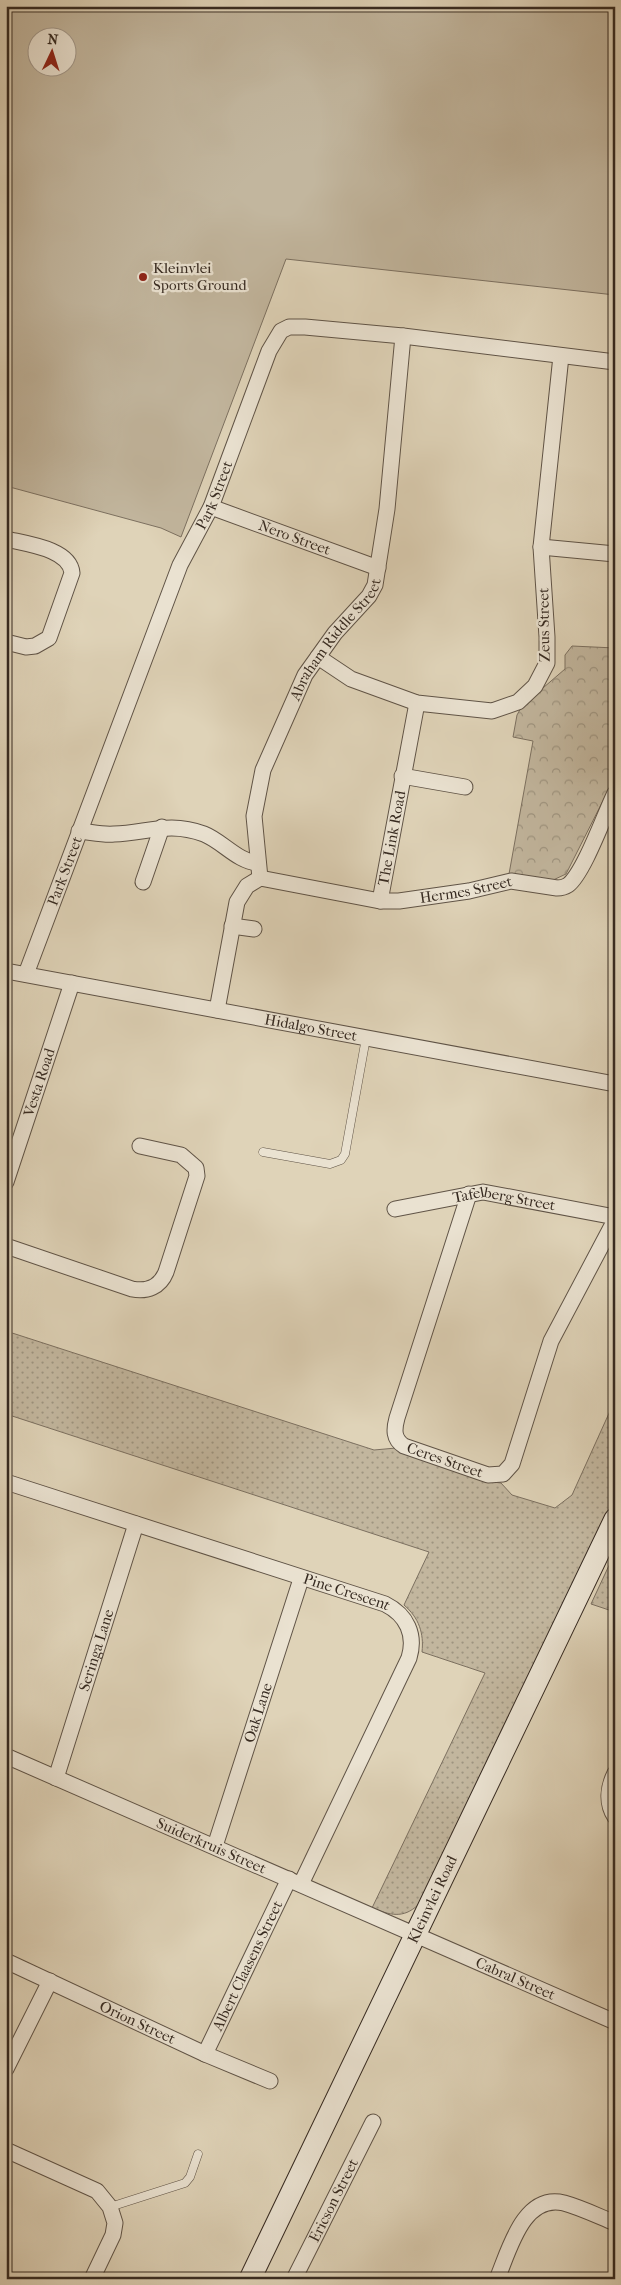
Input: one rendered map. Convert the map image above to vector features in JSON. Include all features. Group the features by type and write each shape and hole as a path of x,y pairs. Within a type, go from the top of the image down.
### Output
{"street":[{"name":"Park Street","path":"26,974 180,565 211,507 269,351 278,334 292,327 403,336 615,362"},
{"name":"Abraham Riddle Street","path":"259,870 254,816 263,770 297,690 335,633 369,596 375,585 387,509 403,336"},
{"name":"Zeus Street","path":"318,657 351,679 417,703 492,711 518,702 535,686 547,663 541,548 561,356"},
{"name":"Nero Street","path":"211,507 378,568"},
{"path":"6,539 60,554 72,565 72,573 49,638 35,646 26,647 6,642"},
{"path":"541,548 615,554"},
{"name":"The Link Road","path":"380,901 417,703"},
{"name":"The Link Road","path":"402,776 466,787"},
{"name":"Hermes Street","path":"80,831 115,834 162,827 178,828 204,834 259,870 380,901 399,901 469,892 511,881 557,888 563,887 578,872 615,793"},
{"path":"143,882 162,827"},
{"path":"217,1010 237,902 259,870"},
{"path":"232,926 254,929"},
{"name":"Hidalgo Street","path":"6,970 615,1084"},
{"name":"Vesta Road","path":"6,1182 72,983"},
{"path":"6,1246 132,1289 152,1288 162,1280 166,1272 197,1176 196,1168 181,1155 140,1146"},
{"name":"Tafelberg Street","path":"395,1210 469,1194 492,1193 615,1218"},
{"name":"Ceres Street","path":"469,1194 397,1418 395,1430 399,1443 404,1446 488,1475 503,1474 512,1464 551,1341 615,1218"},
{"name":"Pine Crescent","path":"6,1482 392,1608 408,1625 412,1642 409,1658 295,1881"},
{"name":"Kleinvlei Road","path":"250,2279 416,1934 610,1541 615,1519"},
{"name":"Seringa Lane","path":"56,1778 136,1524"},
{"name":"Oak Lane","path":"215,1846 301,1579"},
{"name":"Suiderkruis Street","path":"6,1756 416,1934"},
{"path":"615,1773 609,1791 609,1806 615,1817"},
{"name":"Albert Claasens Street","path":"205,2054 295,1881"},
{"name":"Cabral Street","path":"416,1934 615,2022"},
{"name":"Orion Street","path":"6,1961 205,2054 270,2082"},
{"path":"6,2069 50,1982"},
{"name":"Ericson Street","path":"294,2279 373,2122"},
{"path":"6,2150 97,2191 110,2207 115,2224 113,2235 92,2279"},
{"path":"497,2279 524,2220 533,2209 543,2203 562,2202 615,2223"}],"lane":[{"path":"263,1152 330,1164 341,1160 345,1154 366,1038"},
{"path":"110,2207 185,2183 190,2177 198,2154"}],"green space":[{"name":"Kleinvlei Sports Ground","path":"6,6 615,6 615,295 286,259 181,537 161,528 6,486"},
{"path":"572,646 615,648 615,777 566,874 551,881 509,874 533,741 513,737 517,715 522,706 565,669 565,655"},
{"path":"6,1331 374,1450 396,1448 411,1456 501,1483 512,1495 555,1508 572,1495 615,1400 615,1497 418,1905 402,1914 391,1914 372,1908 485,1673 422,1652 422,1638 419,1626 413,1615 404,1605 429,1552 6,1414"},
{"path":"615,1558 615,1612 591,1604 612,1559"}],"place":[{"name":"Kleinvlei Sports Ground","path":"143,277"}]}
